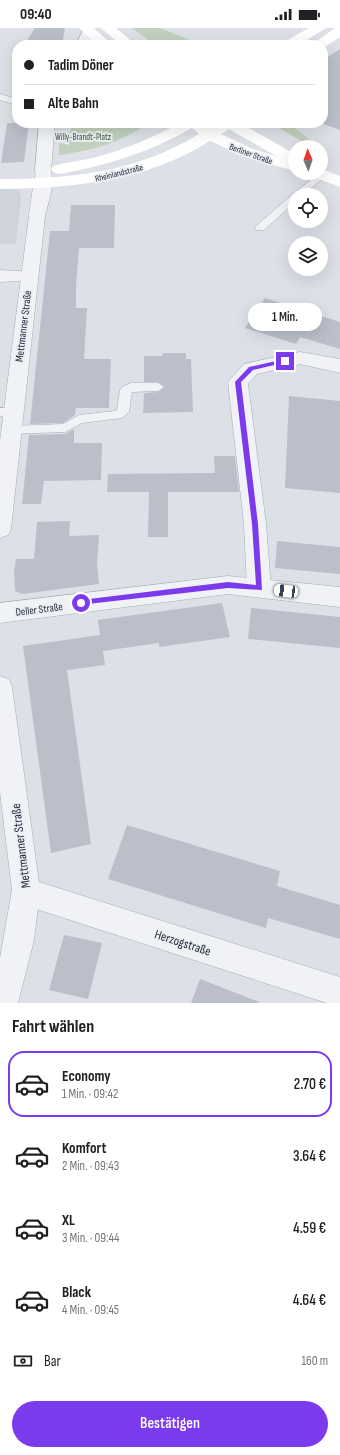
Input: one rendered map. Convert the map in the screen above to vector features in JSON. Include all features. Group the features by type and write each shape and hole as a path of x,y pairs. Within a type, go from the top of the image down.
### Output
{"main road":[{"path":"108,28 123,40"},
{"path":"298,40 319,28"},
{"path":"88,29 100,40"},
{"path":"326,40 340,31"},
{"name":"Rheinlandstraße","path":"0,184 43,178 70,168 121,156 156,142 183,128"},
{"name":"Berliner Straße","path":"200,128 226,145 266,161 288,165"},
{"name":"Rheinlandstraße","path":"0,173 43,178 103,178 139,169 170,156 220,128"},
{"name":"Berliner Straße","path":"237,128 288,157"},
{"path":"328,177 340,182"}],"street":[{"path":"85,40 88,29"},
{"name":"Mettmanner Straße","path":"0,529 8,418 43,178 47,128"},
{"path":"0,276 29,276"},
{"path":"259,588 255,524 238,382 251,369 300,358 340,366"},
{"name":"Deller Straße","path":"0,613 228,585 340,597"},
{"name":"Mettmanner Straße","path":"0,687 26,890 19,940 3,1003"},
{"name":"Herzogstraße","path":"26,890 33,894 335,995"}],"lane":[{"path":"0,97 12,101"},
{"path":"304,188 313,180"},
{"path":"260,228 288,203"},
{"path":"8,418 65,428 79,419 118,415 123,412 125,407 126,390 131,387 158,387"}],"shaded area":[{"path":"0,189 19,189 21,199 16,244 0,244"}],"green space":[{"path":"132,28 160,28 190,40 148,40"},
{"name":"Willy-Brandt-Platz","path":"71,128 141,128 106,145 59,155 59,143 69,145"},
{"path":"279,128 295,128 310,140 299,140"}],"building":[{"path":"35,28 65,28 63,40 28,40"},
{"path":"340,49 340,130 328,126 328,57"},
{"path":"7,123 12,123 12,128 28,128 24,162 1,163"},
{"path":"71,205 115,205 114,248 79,248 76,286 76,308 87,308 84,359 111,359 109,408 76,408 75,415 63,423 30,424 50,231 69,231"},
{"path":"265,298 340,322 340,349 300,337 296,344 245,328"},
{"path":"163,353 186,353 186,359 191,359 193,412 143,413 144,393 158,392 165,387 158,382 144,382 144,356 162,356"},
{"path":"289,396 340,401 340,493 285,488"},
{"path":"74,429 74,443 102,443 101,480 44,481 41,504 22,504 29,435 65,434"},
{"path":"214,456 235,456 239,492 168,492 168,537 148,537 149,492 107,492 108,474 215,473"},
{"path":"70,521 69,536 99,535 97,565 99,584 22,594 15,591 14,571 16,559 34,559 37,522"},
{"path":"277,541 340,547 340,574 275,568"},
{"path":"222,603 230,637 159,647 159,643 103,651 105,665 67,670 91,844 51,853 23,646 100,635 98,620"},
{"path":"251,608 340,617 340,648 248,639"},
{"path":"127,825 280,871 277,886 340,905 340,939 268,918 266,928 108,879"},
{"path":"64,935 102,943 88,999 49,990"},
{"path":"200,979 259,1002 259,1003 191,1003"}],"route":[{"path":"81,603 228,585 259,588 255,524 238,382 251,369 285,361"}]}
